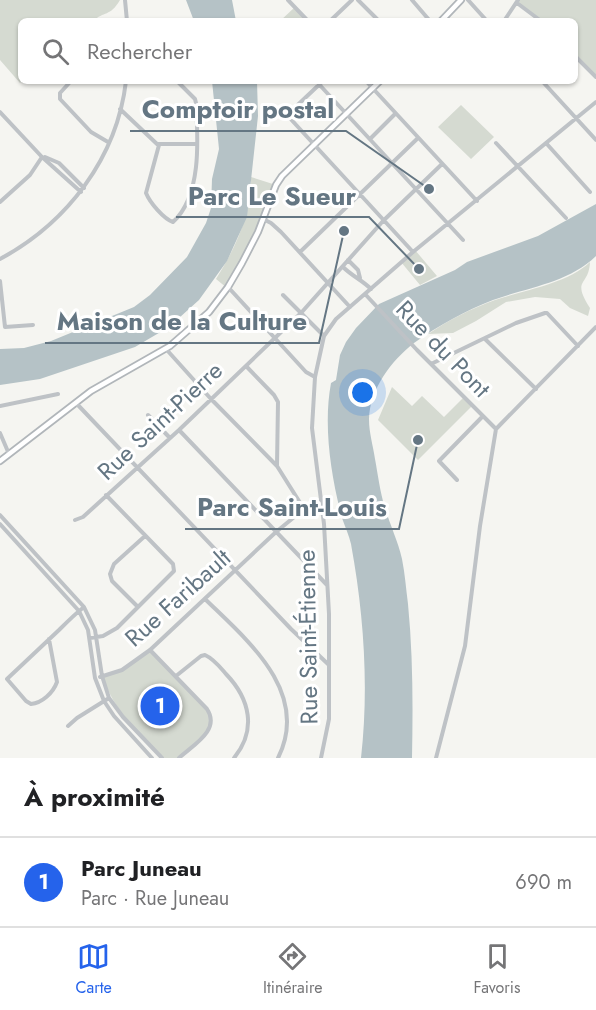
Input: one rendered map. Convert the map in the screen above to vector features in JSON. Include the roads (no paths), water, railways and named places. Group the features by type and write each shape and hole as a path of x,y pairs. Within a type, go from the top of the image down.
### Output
{"main road":[{"path":"444,18 460,0"},
{"path":"0,461 104,382 166,349 186,334 213,308 242,263 276,185 289,168 377,84"}],"street":[{"path":"125,0 127,18"},
{"path":"288,0 305,18"},
{"path":"333,18 352,0"},
{"path":"358,0 376,18"},
{"path":"412,0 427,18"},
{"path":"468,0 484,18"},
{"path":"506,18 518,1 538,18"},
{"path":"578,59 596,77"},
{"path":"68,84 60,93 60,99 91,132 108,142"},
{"path":"0,259 38,235 66,209 82,190 96,170 108,142 120,109 125,84"},
{"path":"159,145 146,193 151,202 169,221 174,222 185,206 196,174 196,103 180,84"},
{"path":"317,84 287,116 413,252"},
{"path":"321,84 463,240"},
{"path":"369,84 477,201"},
{"path":"545,84 596,140"},
{"name":"Rue Saint-Étienne","path":"321,758 329,723 327,585 322,510 312,428 315,377 324,336 336,319 413,252 596,102"},
{"path":"120,109 159,145 197,144"},
{"path":"0,112 42,157 51,158 59,163 82,190"},
{"path":"369,139 395,114"},
{"path":"300,252 418,138"},
{"path":"496,143 566,218"},
{"path":"546,143 590,192"},
{"path":"0,202 30,175 42,157"},
{"name":"Rue Saint-Pierre","path":"75,520 83,517 136,466 179,430 301,313 383,221 442,164"},
{"path":"263,219 271,223 300,252 350,308"},
{"path":"348,260 371,289"},
{"path":"343,267 352,276 360,278"},
{"path":"0,281 5,327 33,325"},
{"path":"228,287 306,372 315,377"},
{"name":"Rue du Pont","path":"365,294 496,429"},
{"path":"283,295 324,336"},
{"path":"431,364 516,323 547,313 578,346"},
{"path":"436,758 465,646 480,526 496,429 596,327"},
{"path":"485,339 536,389"},
{"path":"166,349 277,466 304,509 322,510"},
{"path":"246,366 278,402 277,466"},
{"path":"0,405 58,394"},
{"path":"76,404 329,665"},
{"path":"148,415 169,437"},
{"path":"457,480 439,460 483,416"},
{"path":"179,430 327,585"},
{"path":"0,433 9,454"},
{"path":"90,638 117,628 174,571 173,564 106,495"},
{"name":"Rue Faribault","path":"95,678 122,670 150,651 276,532 304,509"},
{"path":"0,515 84,608 97,637 102,676 110,698 123,717 162,758"},
{"path":"0,524 79,611 86,622 95,678 104,701 118,721 152,758"},
{"path":"6,531 11,527"},
{"path":"138,607 112,581 110,574 114,564 145,536"},
{"path":"206,599 266,662 282,693 286,715 284,739 278,758"},
{"path":"49,639 57,682 40,702 31,704 7,679 49,639 79,611 84,608"},
{"path":"150,651 208,711 212,724 208,732 179,758"},
{"path":"176,676 205,655 217,664 237,687 248,709 249,726 243,745 234,758"},
{"path":"68,726 110,698"}],"place":[{"name":"Comptoir postal","path":"429,189"},
{"name":"Maison de la Culture","path":"344,231"},
{"name":"Parc Le Sueur","path":"419,269"},
{"name":"Parc Saint-Louis","path":"418,440"},
{"name":"Parc Juneau","path":"160,706"}]}
